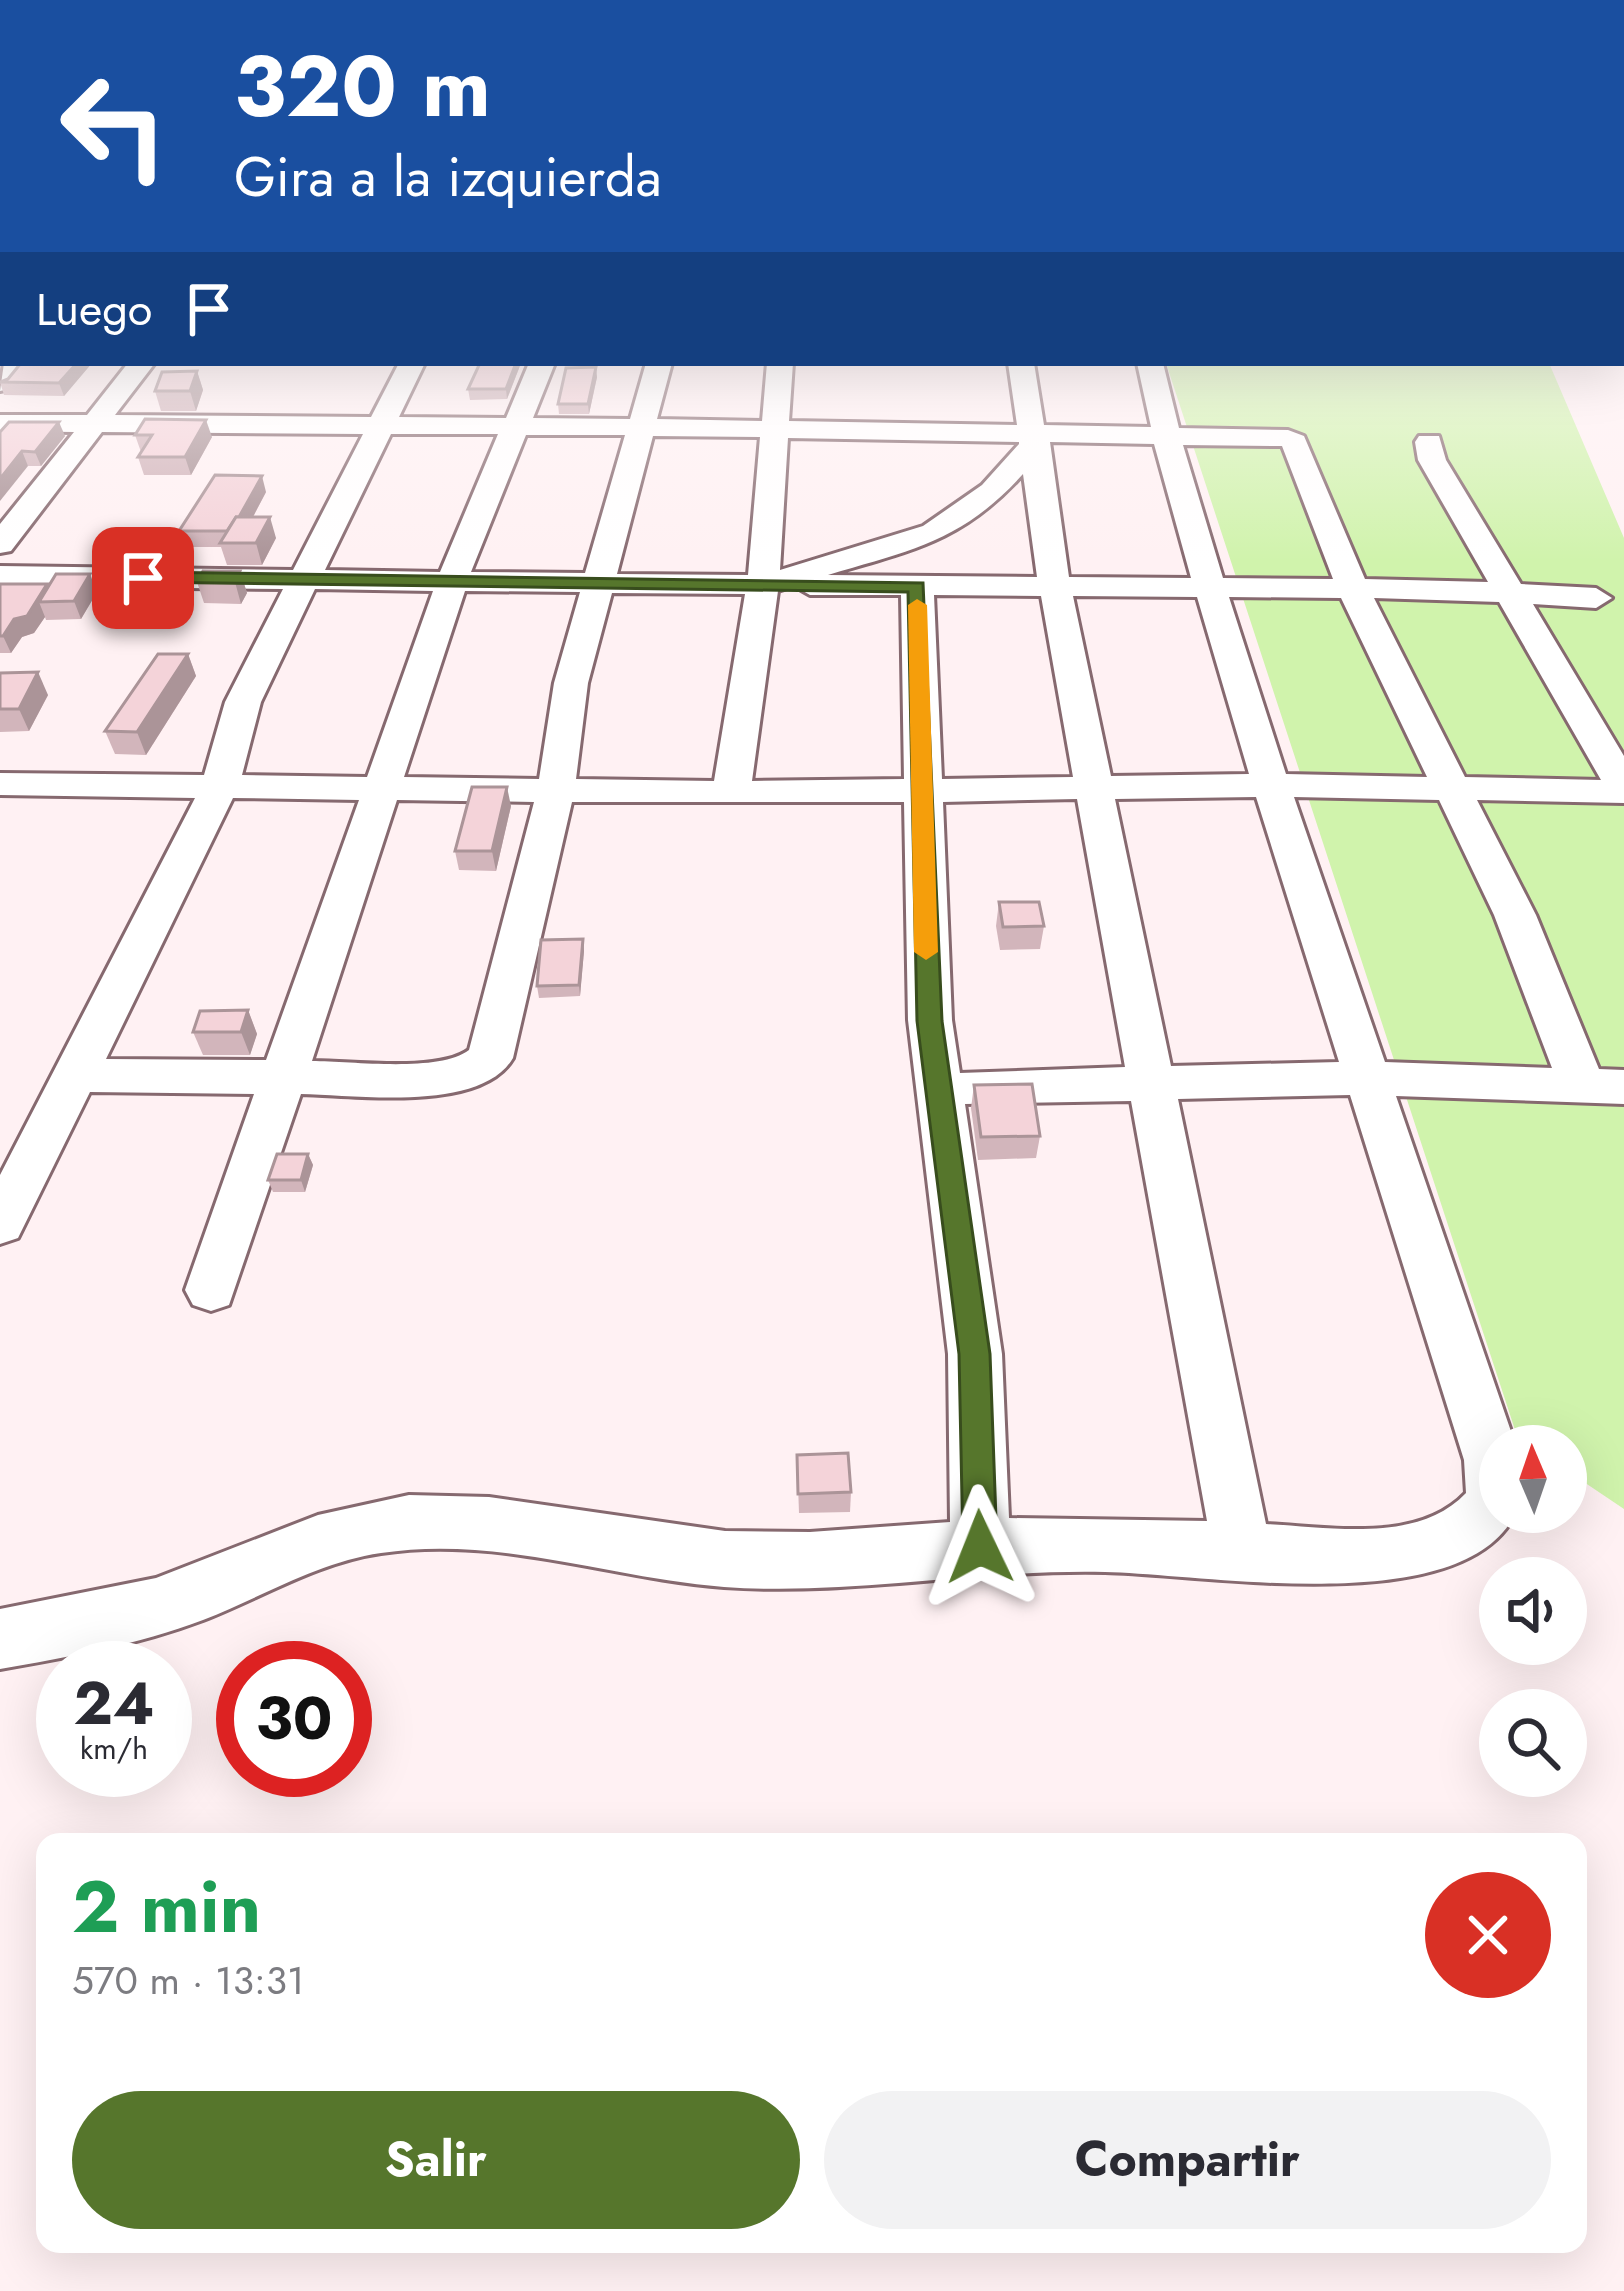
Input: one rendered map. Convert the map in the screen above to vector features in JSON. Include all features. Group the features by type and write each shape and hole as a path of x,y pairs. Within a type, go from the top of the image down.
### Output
{"street":[{"path":"0,544 140,366"},
{"path":"0,1224 220,786 243,702 411,366"},
{"path":"211,1290 453,578 541,366"},
{"path":"77,1076 437,1079 472,1072 490,1058 556,789 566,707 658,366"},
{"path":"731,793 763,585 779,366"},
{"path":"1023,366 1054,587 1242,1549"},
{"path":"0,1639 93,1624 180,1600 308,1543 376,1525 500,1524 658,1551 776,1562 891,1559 980,1547 1374,1555 1420,1551 1463,1532 1492,1500 1497,1481 1487,1442 1271,785 1210,587 1151,366"},
{"path":"0,424 642,427 1036,438 1167,434 1276,436 1294,442 1353,589 1604,1088 1364,1078 939,1088"},
{"path":"763,585 934,533 992,490 1036,438"},
{"path":"1429,442 1432,460 1624,789"},
{"path":"0,576 1506,591 1596,598"},
{"path":"917,586 929,1021 975,1354 980,1547"},
{"path":"0,784 731,793 1271,785 1624,789"}],"green space":[{"path":"1167,366 1550,366 1624,538 1624,1509 1587,1484 1587,1425 1513,1425"}],"building":[{"path":"19,366 74,366 59,383 0,382"},
{"path":"479,366 515,366 506,389 468,389"},
{"path":"596,367 588,404 558,404 566,368"},
{"path":"197,371 190,391 155,391 162,372"},
{"path":"145,419 206,420 185,457 138,457 152,435 135,435"},
{"path":"9,422 59,422 35,452 22,451 0,479 0,432"},
{"path":"215,475 262,476 227,531 179,531"},
{"path":"236,517 270,517 256,543 220,543"},
{"path":"203,571 240,571 235,582 197,582"},
{"path":"56,574 90,574 74,601 39,602"},
{"path":"0,584 47,584 27,616 14,619 3,636 0,636"},
{"path":"158,654 188,654 137,732 105,731"},
{"path":"38,672 19,709 0,709 0,673"},
{"path":"472,787 507,787 492,851 455,851"},
{"path":"999,902 1039,902 1044,926 1003,927"},
{"path":"583,939 579,985 537,986 541,940"},
{"path":"248,1010 241,1032 193,1032 200,1011"},
{"path":"1032,1084 1040,1136 981,1137 974,1085"},
{"path":"277,1154 308,1154 301,1180 268,1180"},
{"path":"848,1453 851,1492 798,1494 797,1455"}],"slow traffic":[{"path":"917,605 926,952"}],"route":[{"path":"143,578 917,586 929,1021 975,1354 980,1547"}]}
